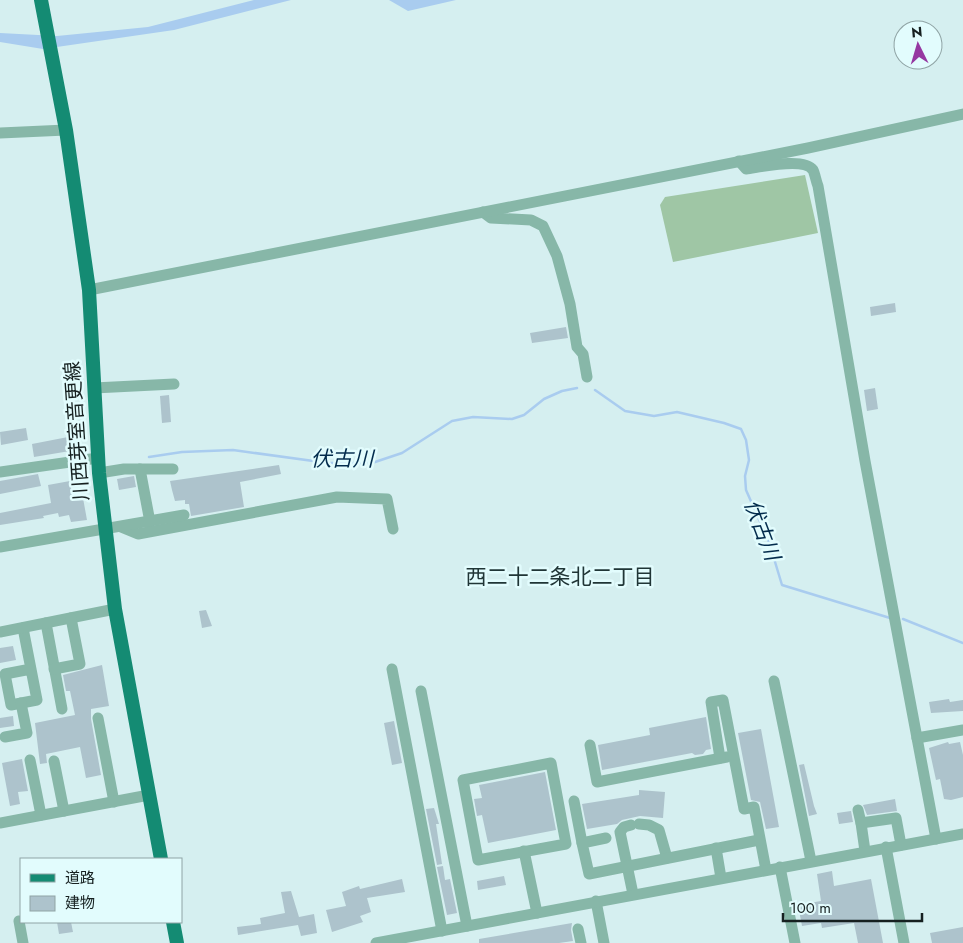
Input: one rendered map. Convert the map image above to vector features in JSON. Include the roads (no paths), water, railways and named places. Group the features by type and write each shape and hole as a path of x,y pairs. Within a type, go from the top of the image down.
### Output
{"main road":[{"name":"川西芽室音更線","path":"41,0 66,130 89,290 99,473 115,609 161,858"},
{"path":"173,923 177,943"}],"street":[{"path":"89,290 808,148 963,114"},
{"path":"0,133 66,130"},
{"path":"739,161 746,169 796,163 807,166 813,170 818,186 865,461 936,839"},
{"path":"483,212 491,218 531,220 543,226 557,256 570,304 577,347 583,354 586,377"},
{"path":"94,388 174,384"},
{"path":"0,472 98,458"},
{"path":"99,473 140,469 173,469"},
{"path":"140,469 150,522"},
{"path":"121,528 138,534 337,497 387,499 393,529"},
{"path":"0,547 121,528 184,515"},
{"path":"0,632 115,609"},
{"path":"54,669 80,664 71,618"},
{"path":"46,623 62,709"},
{"path":"23,628 31,669 37,700 11,705 5,674 31,669"},
{"path":"392,669 442,931"},
{"path":"774,681 812,861"},
{"path":"421,691 467,926"},
{"path":"720,758 711,702 723,700 744,809 754,807 766,870"},
{"path":"5,738 27,733 21,703"},
{"path":"98,718 114,802"},
{"path":"918,738 963,730"},
{"path":"590,745 597,782 734,755"},
{"path":"30,760 41,815"},
{"path":"54,761 64,811"},
{"path":"551,763 566,844 524,852 478,860 463,780 551,763"},
{"path":"0,823 150,795"},
{"path":"574,801 589,874 759,840"},
{"path":"858,810 865,851"},
{"path":"861,823 896,818 900,845"},
{"path":"633,894 620,832 624,827 635,824 649,825 658,830 666,858"},
{"path":"376,943 963,834"},
{"path":"582,842 606,838"},
{"path":"886,847 904,943"},
{"path":"716,848 721,878"},
{"path":"524,852 536,913"},
{"path":"780,867 795,943"},
{"path":"596,901 604,943"},
{"path":"19,921 23,943"},
{"path":"578,929 581,943"}],"water":[{"path":"254,0 291,0 174,30 43,49 0,42 0,33 57,36 148,27"},
{"path":"389,0 456,0 408,11"}],"waterway":[{"name":"伏古川","path":"149,457 182,452 233,450 328,463 372,463 402,453 452,421 473,417 512,419 524,415 544,399 562,391 577,388"},
{"name":"伏古川","path":"595,390 625,411 654,416 677,412 741,429 746,440 749,460 745,476 746,490 769,542 782,585 890,618"},
{"name":"伏古川","path":"903,619 963,643"}],"district":[{"name":"西二十二条北二丁目","path":"560,577"}]}
